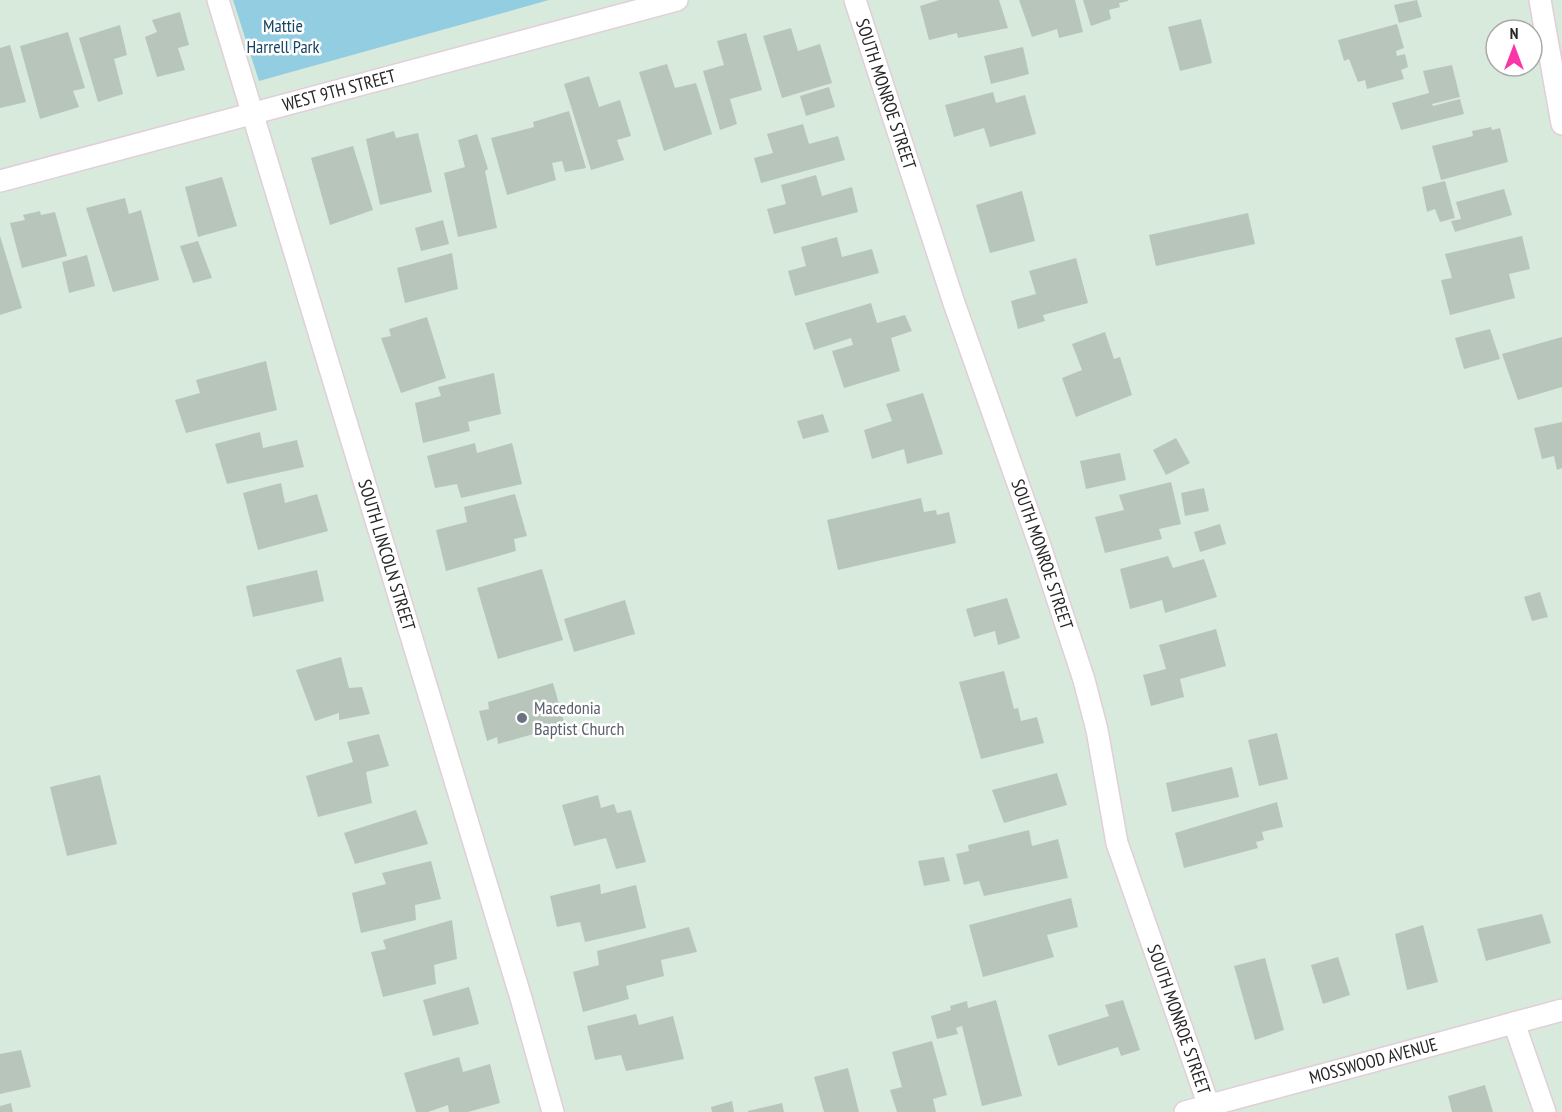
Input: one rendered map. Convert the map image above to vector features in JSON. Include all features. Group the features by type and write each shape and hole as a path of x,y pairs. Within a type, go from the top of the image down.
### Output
{"street":[{"name":"SOUTH LINCOLN STREET","path":"218,0 518,987 553,1112"},
{"name":"WEST 9TH STREET","path":"0,181 677,0"},
{"name":"SOUTH MONROE STREET","path":"855,0 954,303 1040,546 1084,681 1097,730 1118,843 1210,1109"},
{"path":"1540,0 1562,124"},
{"name":"MOSSWOOD AVENUE","path":"1185,1112 1210,1109 1562,1010"},
{"path":"1514,1023 1545,1112"}],"green space":[{"name":"Mattie Harrell Park","path":"233,0 549,0 259,81"}],"building":[{"path":"939,0 999,0 1008,28 958,38 957,33 929,40 920,6"},
{"path":"1019,0 1075,0 1083,32 1059,38 1057,29 1032,37"},
{"path":"1083,0 1128,1 1119,3 1120,7 1109,10 1111,19 1091,26"},
{"path":"1417,0 1422,17 1399,23 1394,5"},
{"path":"180,12 189,45 178,48 185,70 157,77 145,37 157,32 152,20"},
{"path":"1201,19 1212,63 1180,71 1168,27"},
{"path":"1397,24 1404,48 1396,51 1397,56 1405,54 1408,67 1401,70 1404,79 1367,89 1365,80 1358,82 1349,59 1344,61 1338,40"},
{"path":"120,25 127,55 114,59 123,94 98,102 79,38"},
{"path":"791,28 798,51 820,44 832,83 782,98 763,36"},
{"path":"68,32 85,88 73,91 79,107 40,119 20,46"},
{"path":"746,33 762,90 730,99 737,124 720,130 703,71 724,65 717,41"},
{"path":"10,45 26,102 0,108 0,48"},
{"path":"1023,47 1029,74 991,84 984,56"},
{"path":"667,64 675,88 696,83 712,134 664,151 639,72"},
{"path":"1452,65 1460,97 1432,104 1433,106 1460,99 1464,114 1401,130 1392,103 1429,93 1423,71"},
{"path":"589,76 599,107 620,100 631,136 617,140 624,160 591,170 564,84"},
{"path":"829,87 835,107 806,116 800,96"},
{"path":"993,92 996,103 1025,95 1036,134 990,147 984,128 954,137 945,105"},
{"path":"569,111 586,168 565,172 562,161 552,163 556,180 507,195 491,138 534,127 533,122"},
{"path":"803,124 809,144 838,136 845,160 761,183 754,158 773,153 767,134"},
{"path":"1491,127 1492,130 1500,128 1508,162 1441,180 1432,146 1473,136 1472,131"},
{"path":"394,131 396,138 418,133 432,192 380,205 366,139"},
{"path":"477,134 488,169 485,171 497,228 458,237 444,173 465,167 458,140"},
{"path":"353,146 373,210 330,225 311,158"},
{"path":"816,175 822,196 852,187 858,212 774,234 767,209 786,204 781,185"},
{"path":"222,177 237,226 198,237 185,187"},
{"path":"1445,181 1455,218 1440,222 1435,209 1427,212 1422,187"},
{"path":"1504,189 1512,215 1455,232 1451,221 1461,219 1456,202"},
{"path":"1022,191 1035,241 990,253 976,205"},
{"path":"125,198 129,214 141,210 159,280 113,292 86,208"},
{"path":"40,211 41,215 55,212 67,256 22,268 10,223 25,220 23,215"},
{"path":"1248,213 1255,244 1156,266 1149,235"},
{"path":"443,220 449,244 421,251 415,228"},
{"path":"0,236 22,308 0,315"},
{"path":"1522,236 1530,269 1509,274 1515,298 1450,315 1441,280 1452,278 1445,254"},
{"path":"837,237 842,257 872,249 879,273 795,296 788,271 806,266 801,247"},
{"path":"198,241 212,278 193,283 180,246"},
{"path":"452,253 458,289 405,303 397,268"},
{"path":"87,255 95,286 69,293 62,262"},
{"path":"1076,258 1088,303 1043,315 1045,321 1018,329 1011,301 1036,294 1029,271"},
{"path":"871,303 877,323 905,315 912,331 891,338 900,371 844,388 832,351 853,345 851,338 814,350 805,323"},
{"path":"427,317 446,378 401,393 381,338 391,336 389,329"},
{"path":"1490,329 1500,359 1464,369 1455,338"},
{"path":"1105,332 1114,359 1120,357 1132,395 1076,417 1062,378 1082,370 1072,344"},
{"path":"1562,337 1562,387 1518,400 1502,354"},
{"path":"266,361 277,410 186,433 175,400 200,393 196,380"},
{"path":"494,373 501,414 468,422 470,431 423,443 415,403 441,396 438,387"},
{"path":"923,393 943,454 907,464 904,449 872,459 864,430 892,421 886,404"},
{"path":"823,414 829,432 803,439 797,421"},
{"path":"1562,422 1562,468 1557,470 1554,456 1542,459 1534,428"},
{"path":"260,432 263,448 297,440 304,467 227,484 215,444"},
{"path":"1176,438 1190,463 1166,475 1153,450"},
{"path":"475,443 477,453 512,443 522,484 461,498 457,484 435,488 427,456"},
{"path":"1120,453 1126,480 1086,489 1080,461"},
{"path":"1171,482 1181,524 1159,529 1162,539 1105,553 1095,517 1124,510 1119,495"},
{"path":"281,483 285,503 317,494 328,531 258,550 243,493"},
{"path":"1204,488 1209,511 1185,516 1181,493"},
{"path":"515,494 527,536 514,539 516,551 446,571 436,530 467,522 464,507"},
{"path":"921,498 924,512 936,510 937,515 949,512 956,543 838,570 827,520"},
{"path":"1220,524 1226,544 1200,552 1194,532"},
{"path":"1168,556 1173,568 1204,559 1217,597 1165,613 1162,600 1130,609 1120,569"},
{"path":"542,569 563,640 498,659 477,588"},
{"path":"317,570 324,601 253,617 246,586"},
{"path":"1540,592 1548,617 1532,621 1524,597"},
{"path":"1007,598 1020,638 998,645 995,631 974,637 966,609"},
{"path":"625,600 635,634 574,652 564,619"},
{"path":"1216,629 1226,666 1180,679 1184,697 1151,706 1143,675 1166,669 1159,645"},
{"path":"341,657 349,688 362,687 370,714 339,720 339,713 315,721 296,670"},
{"path":"1004,671 1014,709 1018,708 1021,721 1037,717 1044,743 981,759 959,682"},
{"name":"Macedonia Baptist Church","path":"553,683 565,725 498,744 497,737 487,741 479,711 489,709 488,702"},
{"path":"1277,733 1288,779 1259,786 1248,740"},
{"path":"379,734 389,766 366,772 372,803 318,817 306,776 353,762 347,742"},
{"path":"1232,767 1239,797 1172,812 1166,783"},
{"path":"1057,773 1067,805 1004,823 992,790"},
{"path":"100,775 117,844 67,856 50,787"},
{"path":"598,795 601,808 614,804 617,813 631,810 646,862 616,869 606,838 574,846 562,805"},
{"path":"1277,802 1283,827 1262,832 1264,840 1256,842 1258,848 1184,868 1175,833"},
{"path":"416,810 428,844 355,864 344,833"},
{"path":"1029,830 1032,846 1058,839 1068,878 984,896 979,881 964,885 956,854 969,851 968,845"},
{"path":"944,857 950,881 924,886 918,861"},
{"path":"431,861 441,899 415,905 416,920 361,933 352,893 386,884 382,873"},
{"path":"600,884 601,894 636,885 646,928 585,942 580,922 557,927 550,896"},
{"path":"1071,898 1078,927 1047,935 1054,957 983,977 969,925"},
{"path":"1542,914 1551,943 1486,961 1477,929"},
{"path":"452,920 457,959 434,965 436,984 383,997 371,952 386,949 383,940"},
{"path":"1423,925 1438,982 1407,990 1395,934"},
{"path":"689,927 697,952 661,960 664,976 626,986 629,999 583,1012 573,972 599,965 597,951"},
{"path":"1338,957 1350,995 1323,1004 1311,965"},
{"path":"1265,958 1284,1030 1255,1040 1234,966"},
{"path":"469,987 479,1024 433,1036 423,1000"},
{"path":"996,1000 1022,1096 982,1106 962,1026 956,1028 958,1034 937,1039 931,1016 951,1010 950,1006 967,1001 968,1008"},
{"path":"1123,1000 1140,1050 1121,1056 1118,1047 1058,1066 1048,1035 1109,1016 1105,1005"},
{"path":"636,1014 639,1025 673,1016 684,1059 626,1071 621,1055 595,1060 587,1026"},
{"path":"932,1041 947,1095 933,1099 936,1112 897,1112 890,1090 902,1087 892,1052"},
{"path":"21,1050 31,1087 0,1094 0,1054"},
{"path":"459,1057 463,1072 490,1064 500,1103 468,1112 449,1112 448,1105 428,1112 416,1112 404,1073"},
{"path":"848,1068 859,1112 824,1112 814,1077"},
{"path":"1485,1085 1493,1112 1452,1112 1448,1096"},
{"path":"732,1101 734,1112 712,1112 711,1107"},
{"path":"11,1103 13,1112 0,1112 0,1106"},
{"path":"782,1103 784,1112 748,1112 748,1111"}],"place":[{"name":"Macedonia Baptist Church","path":"522,718"}]}
